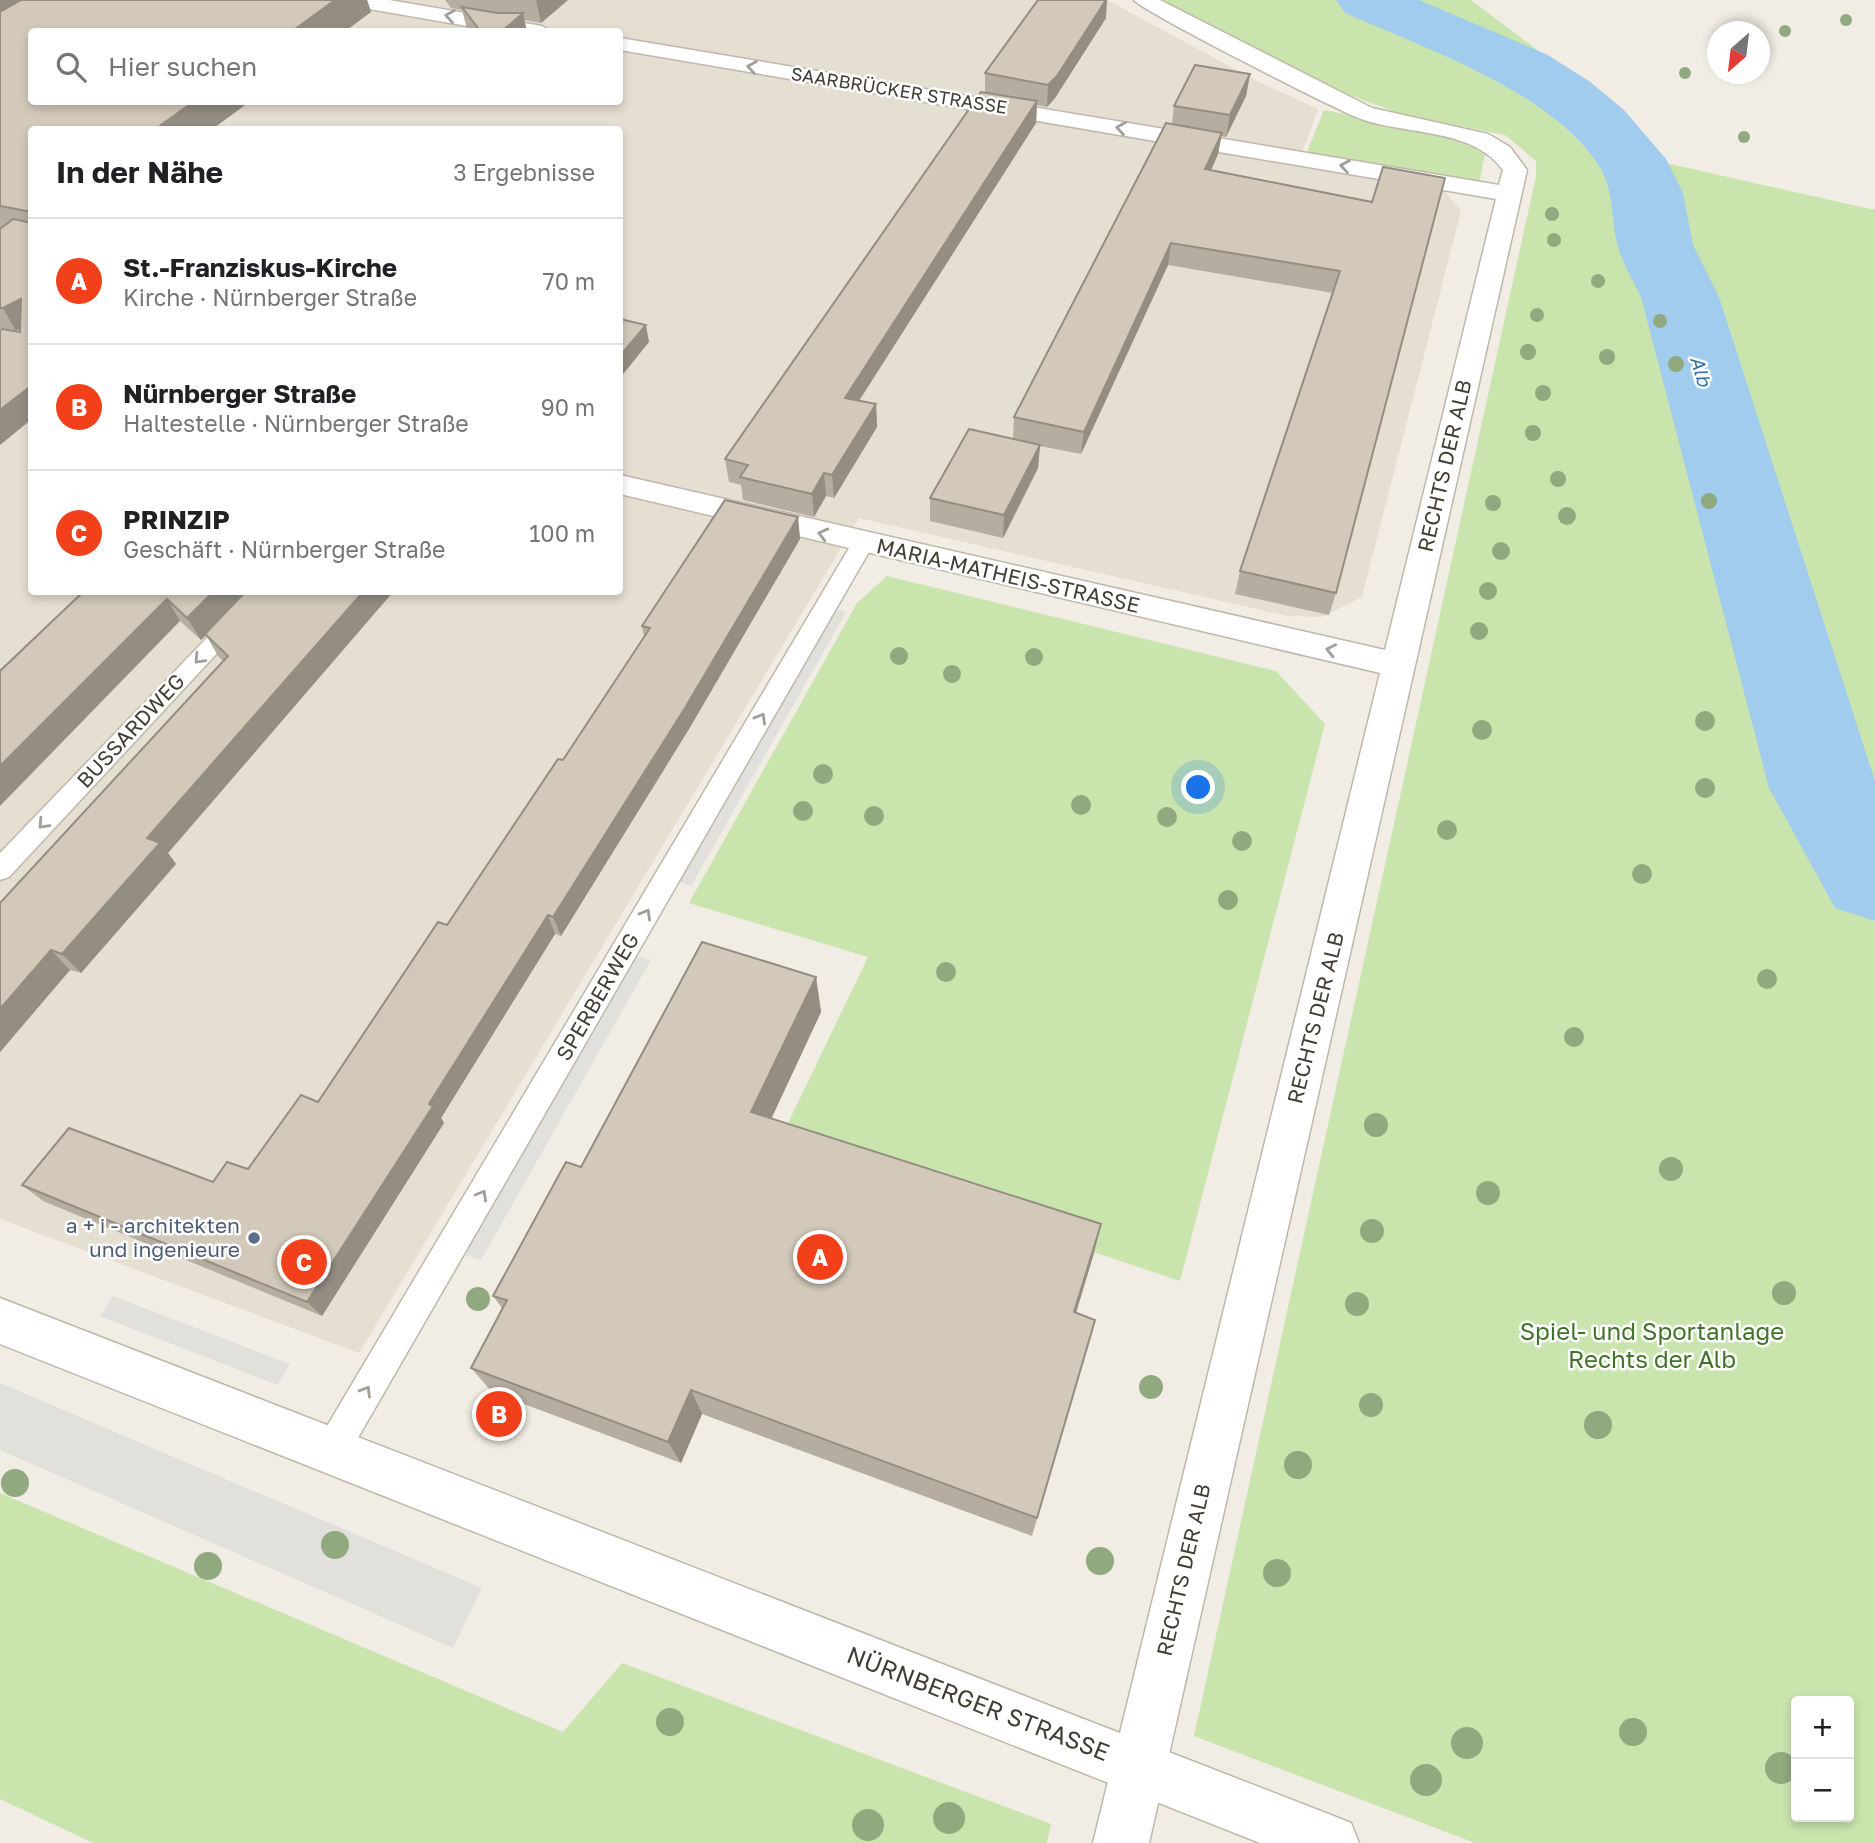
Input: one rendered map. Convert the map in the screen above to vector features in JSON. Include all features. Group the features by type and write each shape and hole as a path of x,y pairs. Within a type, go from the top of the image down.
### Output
{"street":[{"path":"352,0 518,28"},
{"name":"RECHTS DER ALB","path":"1121,1843 1317,1021 1515,170 1509,159 1493,145 1466,134 1365,113 1144,0"},
{"name":"SAARBRÜCKER STRASSE","path":"623,45 1509,194"},
{"name":"MARIA-MATHEIS-STRASSE","path":"623,485 863,543 1398,665"},
{"name":"NÜRNBERGER STRASSE","path":"0,1321 1331,1843"}],"lane":[{"name":"SPERBERWEG","path":"332,1450 863,543"},
{"name":"BUSSARDWEG","path":"0,870 260,595"}],"shaded area":[{"path":"0,0 1107,0 1259,82 1318,109 1299,161 1440,186 1461,211 1362,597 1322,617 1287,616 859,518 359,1353 0,1219"},
{"path":"833,608 846,612 691,886 674,880"},
{"path":"630,954 651,960 481,1260 455,1252"},
{"path":"113,1296 290,1364 277,1385 100,1316"},
{"path":"0,1383 482,1588 453,1648 0,1450"}],"green space":[{"name":"Spiel- und Sportanlage Rechts der Alb","path":"1160,0 1471,0 1561,68 1666,163 1875,210 1875,1843 1475,1843 1194,1736 1536,176 1536,161 1505,135 1401,114 1336,90"},
{"path":"1324,110 1461,137 1486,149 1479,184 1306,154"},
{"path":"887,576 1276,671 1325,724 1180,1281 777,1146 868,957 689,903 857,603"},
{"path":"0,1493 563,1732 622,1663 1051,1824 1047,1843 93,1843 0,1799"}],"building":[{"path":"21,0 335,0 296,28 28,28 28,105 189,105 160,126 28,126 28,211 0,206 0,12"},
{"path":"1038,0 1106,0 1057,76 1048,85 985,73"},
{"path":"462,7 497,13 523,13 506,28 478,28"},
{"path":"1195,65 1250,74 1230,115 1174,106"},
{"path":"981,92 1037,101 845,398 876,404 832,475 824,473 812,494 740,477 748,465 725,459"},
{"path":"1166,123 1222,133 1205,169 1372,202 1383,167 1445,178 1336,593 1240,571 1340,271 1171,243 1084,432 1014,417"},
{"path":"13,219 28,222 28,388 0,410 0,330 20,332 21,299 0,308 0,229"},
{"path":"623,320 646,325 623,352"},
{"path":"969,429 1040,445 1004,515 930,498"},
{"path":"725,500 798,517 685,708 553,917 548,915 429,1104 433,1106 307,1302 22,1185 69,1128 213,1182 227,1162 248,1169 301,1095 318,1102 438,922 447,925 558,759 563,760 650,628 642,626"},
{"path":"80,595 210,595 187,618 167,599 0,766 0,671"},
{"path":"242,595 360,595 147,838 160,843 62,954 51,950 0,1009 0,903 228,656 205,634"},
{"path":"702,942 816,977 751,1112 1101,1224 1074,1312 1095,1320 1037,1518 691,1390 668,1442 471,1368 507,1300 493,1296 566,1162 581,1167"}],"waterway":[{"name":"Alb","path":"1367,0 1523,68 1565,95 1600,125 1631,159 1647,193 1655,245 1680,297 1823,788 1875,876"}],"place":[{"name":"a + i - architekten und ingenieure","path":"254,1238"},
{"name":"St.-Franziskus-Kirche","path":"820,1257"},
{"name":"PRINZIP","path":"304,1262"},
{"name":"Nürnberger Straße","path":"499,1414"}]}
